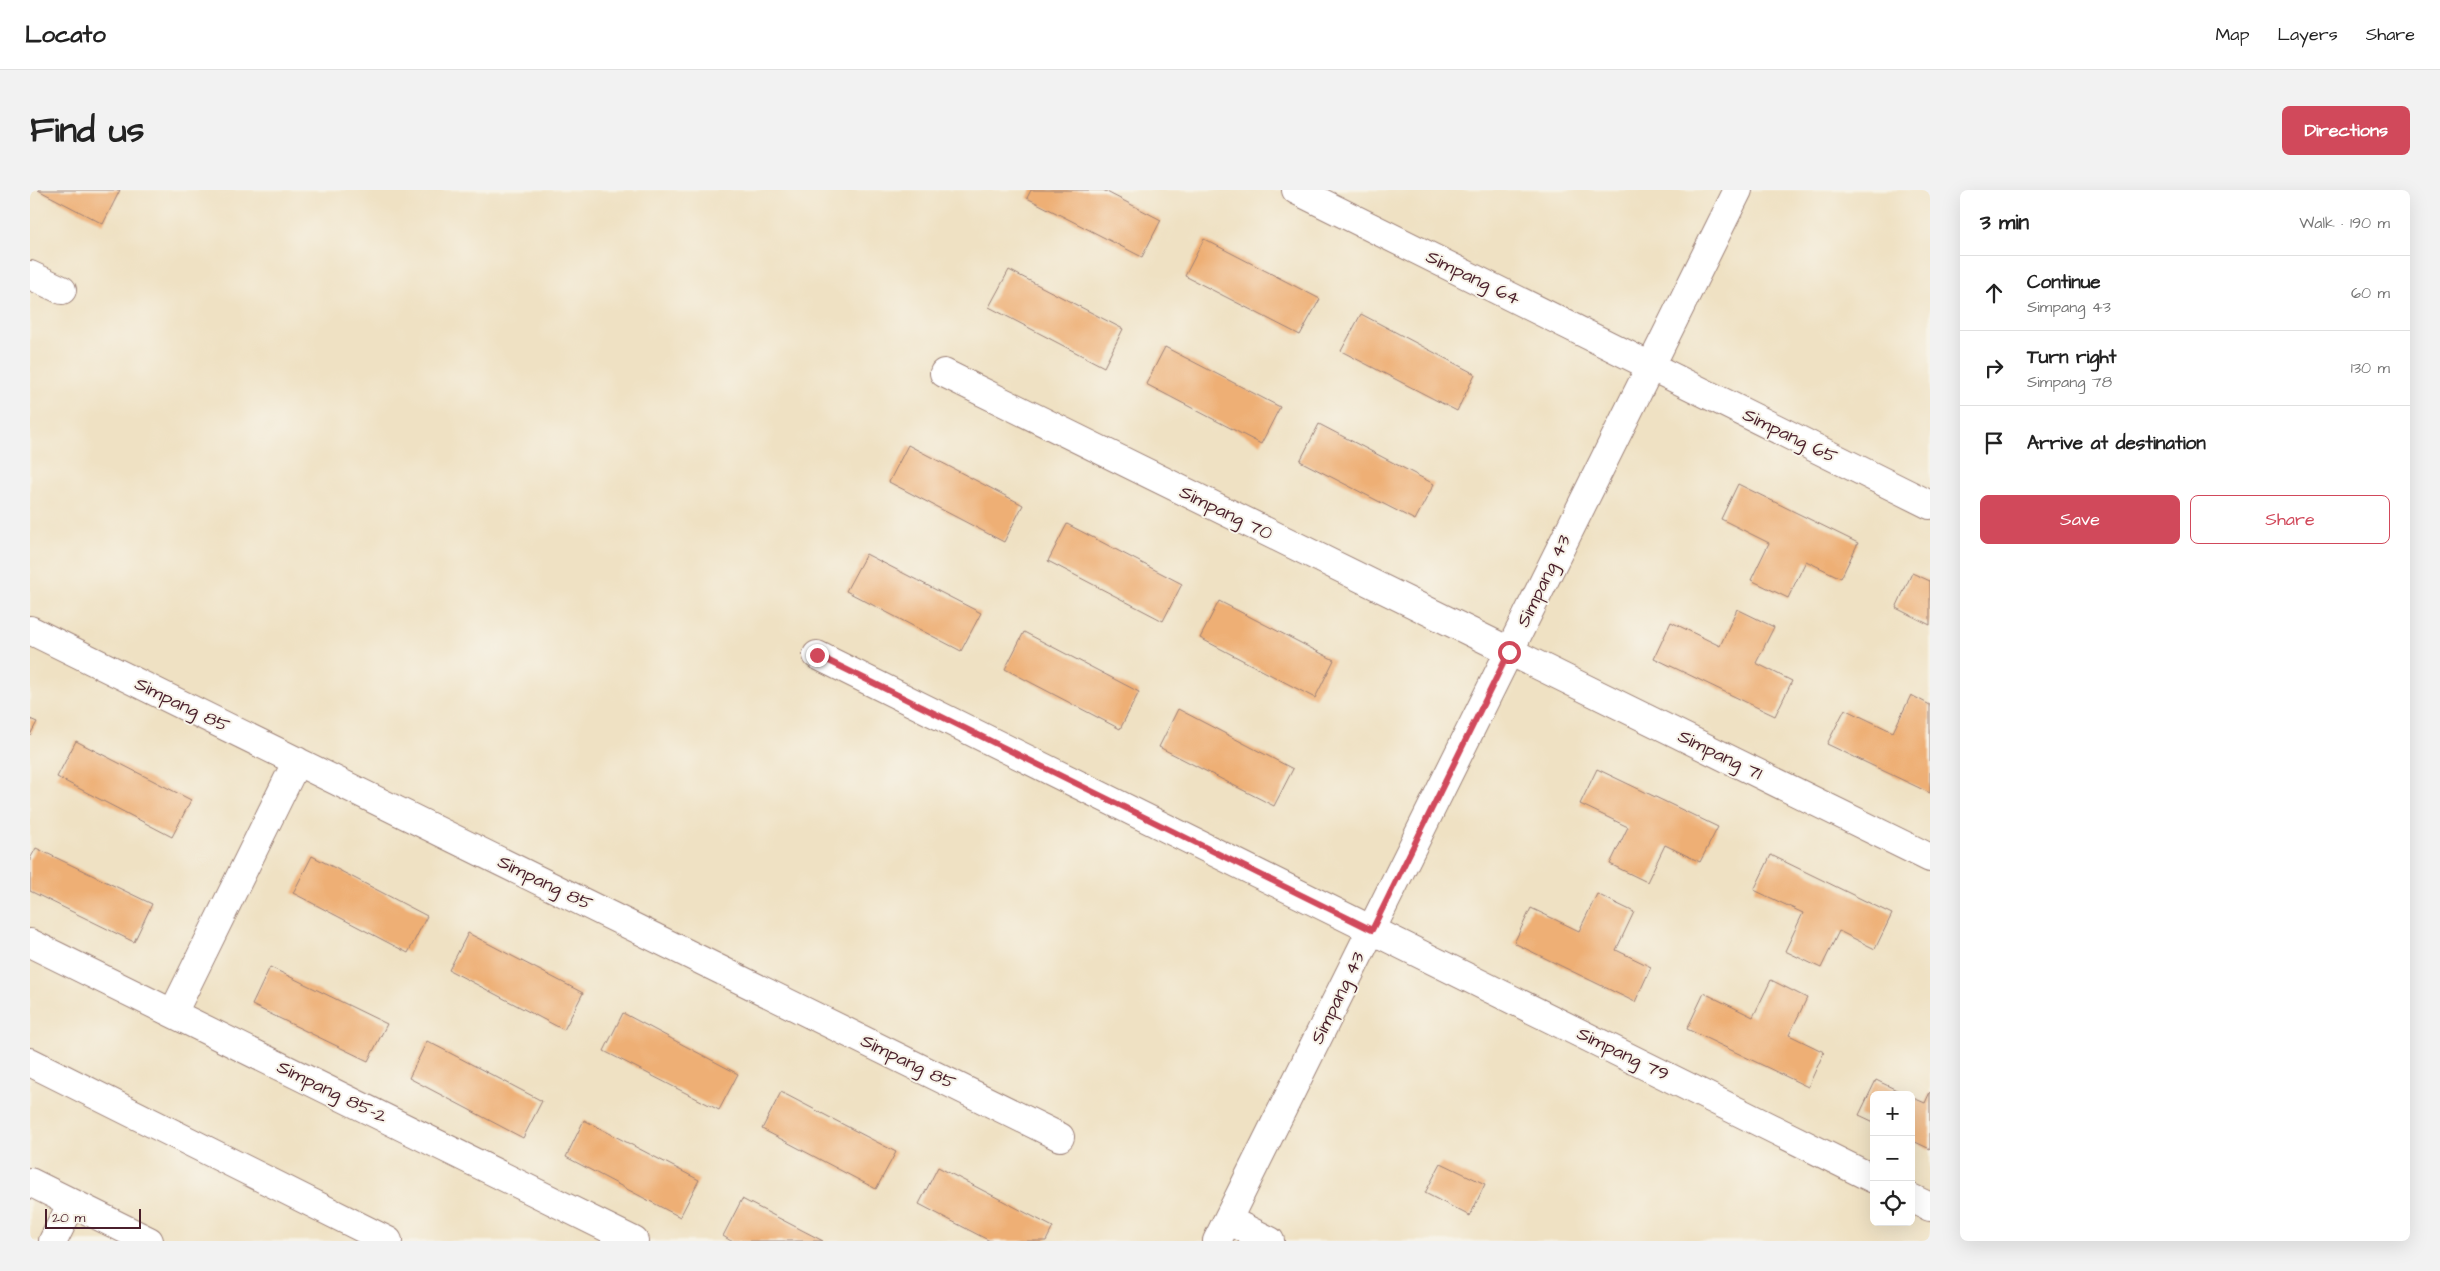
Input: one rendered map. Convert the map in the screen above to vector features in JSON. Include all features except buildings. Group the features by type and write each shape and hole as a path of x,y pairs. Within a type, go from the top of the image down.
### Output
{"street":[{"name":"Simpang 64","path":"1296,190 1650,366"},
{"name":"Simpang 43","path":"1222,1231 1738,190"},
{"path":"30,275 62,290"},
{"name":"Simpang 65","path":"1650,366 1930,505"},
{"name":"Simpang 70","path":"944,373 1509,652"},
{"name":"Simpang 85","path":"30,630 1060,1137"},
{"name":"Simpang 71","path":"1509,652 1930,858"},
{"name":"Simpang 79","path":"817,655 1870,1177"},
{"path":"173,1014 297,761"},
{"name":"Simpang 85-2","path":"30,943 634,1241"},
{"path":"30,1062 388,1241"},
{"path":"30,1182 149,1241"},
{"path":"1915,1200 1930,1207"},
{"path":"53,1241 72,1203"},
{"path":"1222,1231 1270,1241"}],"route":[{"path":"817,655 1372,930 1509,652"}]}
